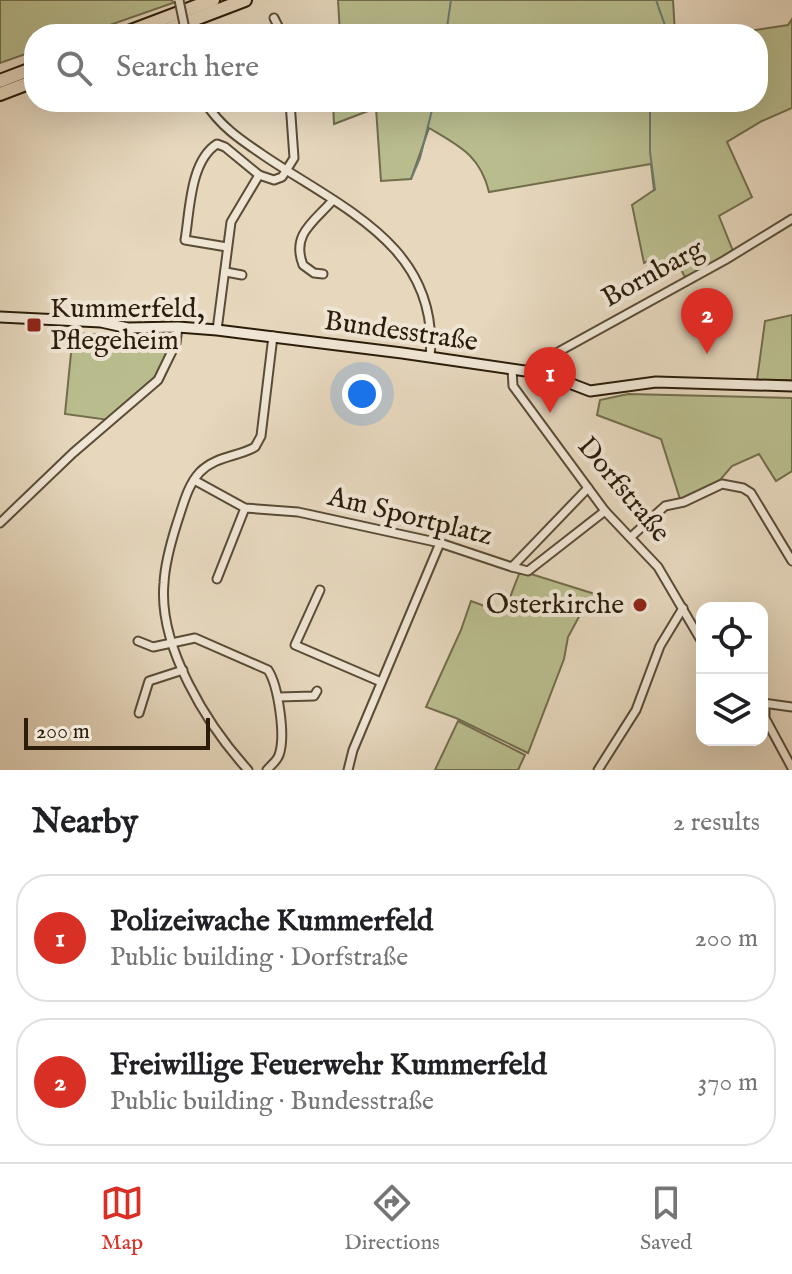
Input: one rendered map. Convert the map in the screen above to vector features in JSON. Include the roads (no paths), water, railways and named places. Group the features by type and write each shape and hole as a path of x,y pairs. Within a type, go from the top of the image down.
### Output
{"highway":[{"path":"149,24 213,0"},
{"path":"182,24 245,0"},
{"path":"0,81 24,72"},
{"path":"0,94 24,85"}],"street":[{"path":"179,0 184,24"},
{"path":"274,18 277,24"},
{"path":"212,112 230,132 333,200 386,240 415,274 428,307 430,357"},
{"path":"227,247 185,240 198,170 209,149 217,144 259,175 274,180 282,177 294,151 291,112"},
{"path":"217,330 231,222 259,175"},
{"path":"323,274 314,273 303,265 299,243 303,231 333,200"},
{"name":"Bornbarg","path":"546,374 549,357 731,257 792,219"},
{"path":"226,272 242,275"},
{"name":"Bundesstraße","path":"0,317 273,336 546,374 590,391 656,382 792,386"},
{"path":"0,523 73,453 158,380 176,343 178,327"},
{"path":"248,770 217,733 183,670 165,611 163,585 168,552 194,480 213,462 255,447 261,436 273,336"},
{"name":"Dorfstraße","path":"512,369 513,386 605,511 632,536 658,567 696,631"},
{"name":"Am Sportplatz","path":"194,480 245,508 298,512 440,543 512,567 588,488"},
{"path":"632,536 665,506 684,502 722,484 743,488 751,493 792,561"},
{"path":"217,579 245,508"},
{"path":"512,567 528,571 605,511"},
{"path":"348,770 353,750 440,543"},
{"path":"320,590 295,645 381,682"},
{"path":"598,770 636,710 660,646 683,608"},
{"path":"138,641 153,647 195,638 268,670 274,679 278,697 281,745 279,757 267,770"},
{"path":"139,713 149,681 183,670"},
{"path":"278,697 314,697"},
{"path":"768,704 792,707"},
{"path":"768,724 792,768"}],"waterway":[{"path":"447,24 451,0"},
{"path":"656,0 664,24"},
{"path":"411,179 420,158 432,112"},
{"path":"650,112 650,152 655,190"}],"place":[{"name":"Kummerfeld, Pflegeheim","path":"34,325"},
{"name":"Freiwillige Feuerwehr Kummerfeld","path":"707,354"},
{"name":"Polizeiwache Kummerfeld","path":"550,413"},
{"name":"Osterkirche","path":"640,605"}]}
